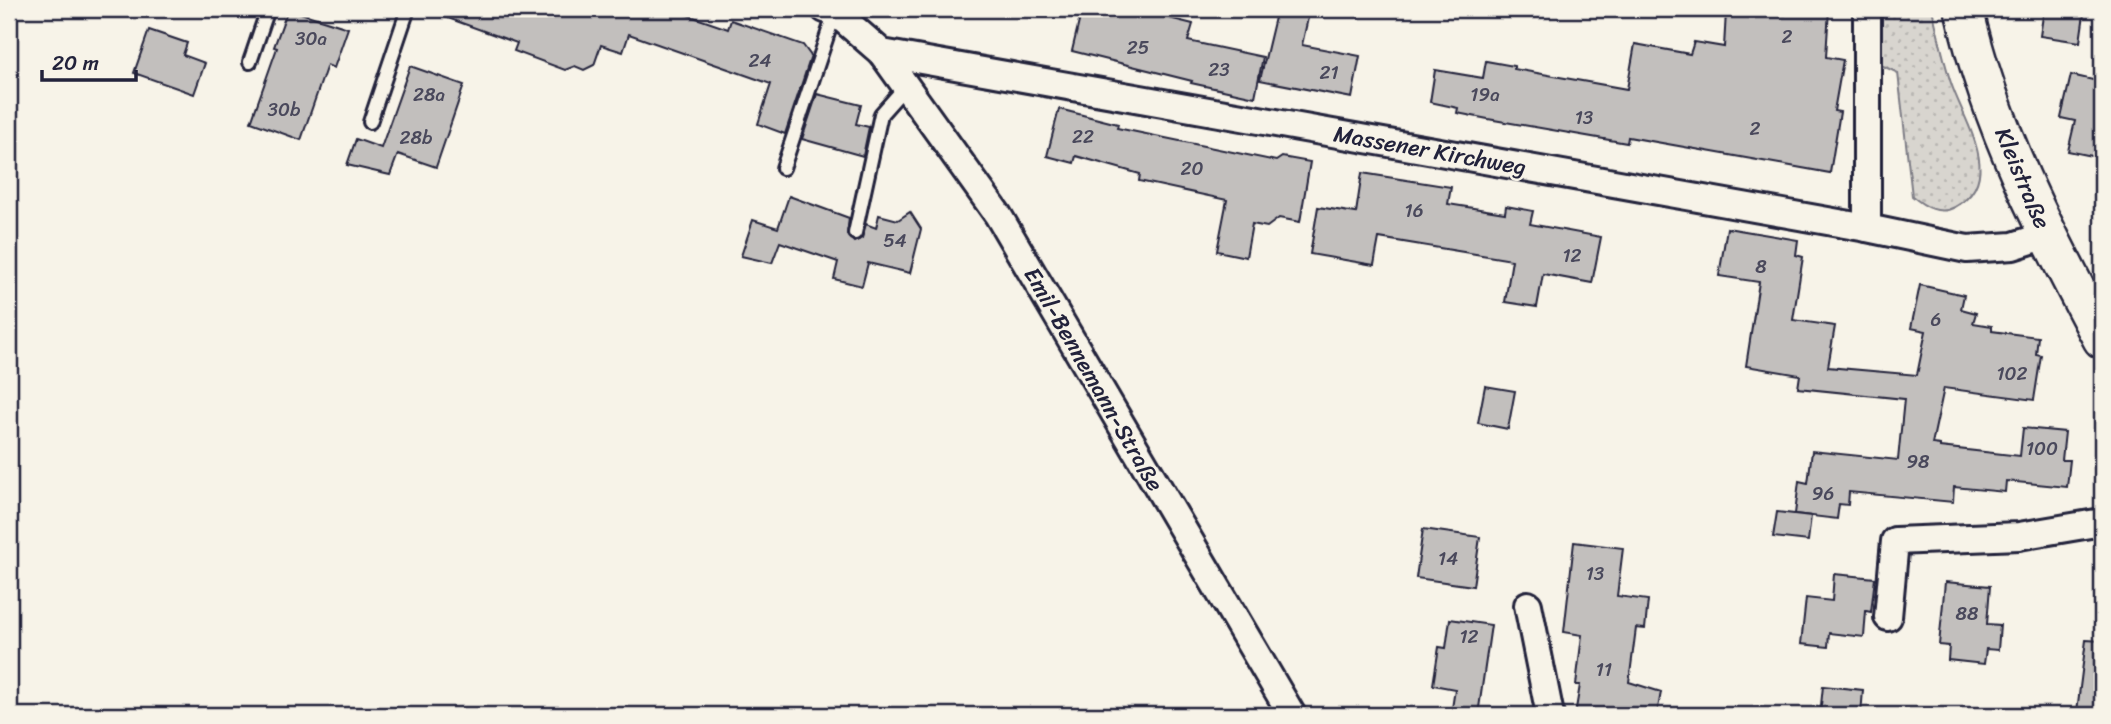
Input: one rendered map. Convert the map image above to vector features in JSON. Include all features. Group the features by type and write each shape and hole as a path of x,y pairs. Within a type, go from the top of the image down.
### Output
{"main road":[{"name":"Kleistraße","path":"1964,9 1989,96 2017,168 2047,235 2099,326"}],"street":[{"path":"1867,9 1867,228"},
{"path":"830,10 882,53"},
{"name":"Massener Kirchweg","path":"882,53 1867,228 1967,249 2013,246 2047,235"},
{"name":"Emil-Bennemann-Straße","path":"882,53 998,215 1292,715"},
{"path":"1888,617 1895,541 2019,536 2102,523"},
{"path":"1528,605 1550,715"}],"lane":[{"path":"250,62 268,9"},
{"path":"370,121 408,9"},
{"path":"783,168 830,10"},
{"path":"855,233 881,114 905,86"}],"shaded area":[{"path":"1881,9 1932,9 1948,74 1977,149 1980,166 1978,181 1970,195 1949,210 1932,209 1912,196 1898,73 1881,65"}],"building":[{"path":"288,9 348,28 334,68 327,65 301,140 251,122"},
{"path":"432,9 670,9 728,29 731,20 803,45 811,56 785,134 758,124 771,84 629,34 623,52 601,45 594,65 584,70 575,66 565,70 514,51 517,43 431,12"},
{"path":"1082,9 1133,9 1193,24 1188,41 1263,57 1255,97 1072,51"},
{"path":"1277,9 1310,9 1302,45 1360,56 1352,98 1260,80"},
{"path":"1785,9 1829,9 1826,57 1843,60 1834,111 1840,112 1830,173 1628,137 1627,143 1488,119 1457,113 1458,108 1430,102 1435,70 1483,78 1486,61 1514,66 1514,69 1627,89 1635,44 1690,54 1694,42 1724,47 1726,12 1785,15"},
{"path":"2044,9 2084,14 2080,42 2040,36"},
{"path":"149,30 187,43 183,55 205,63 194,94 134,73"},
{"path":"410,66 464,85 436,167 398,154 390,175 347,165 356,139 381,148"},
{"path":"2071,75 2102,82 2102,158 2068,151 2075,121 2061,118"},
{"path":"817,94 861,105 856,124 869,127 863,156 802,139"},
{"path":"1059,109 1118,124 1117,128 1276,161 1282,157 1310,162 1300,222 1279,218 1267,227 1252,224 1246,257 1217,251 1227,200 1139,181 1140,174 1076,156 1074,163 1047,156"},
{"path":"1362,173 1451,187 1448,204 1505,213 1506,206 1533,211 1530,224 1601,237 1592,283 1543,274 1537,307 1505,302 1512,260 1379,238 1374,265 1310,254 1318,207 1356,213"},
{"path":"789,196 849,218 847,235 854,242 862,238 866,224 876,228 879,215 898,220 910,212 921,229 910,273 868,263 862,286 834,279 838,262 780,242 772,263 741,256 753,220 778,228"},
{"path":"1727,228 1798,240 1796,255 1803,257 1793,320 1835,326 1828,367 1917,375 1926,331 1911,328 1920,285 1964,295 1961,309 1976,313 1973,323 1992,326 1992,331 2038,337 2036,354 2041,355 2034,400 1944,388 1932,444 2020,456 2023,428 2065,432 2062,460 2070,460 2067,487 2006,481 2005,492 1954,487 1953,502 1849,492 1848,505 1839,504 1837,519 1795,514 1799,481 1808,483 1812,451 1898,460 1904,399 1798,388 1800,375 1746,366 1759,282 1719,276"},
{"path":"1485,386 1515,391 1508,429 1478,423"},
{"path":"1777,512 1811,516 1808,541 1773,537"},
{"path":"1423,529 1480,537 1473,586 1416,578"},
{"path":"1574,542 1623,548 1617,596 1648,600 1645,629 1636,628 1629,682 1661,692 1657,714 1604,708 1603,715 1575,715 1580,685 1576,685 1582,635 1564,632"},
{"path":"1834,574 1875,578 1871,612 1866,611 1864,637 1829,633 1828,647 1801,644 1806,598 1832,601"},
{"path":"1945,582 1990,586 1987,624 2000,625 1998,650 1986,649 1984,664 1948,660 1949,646 1939,645"},
{"path":"1450,619 1491,625 1478,715 1451,715 1455,689 1433,685 1439,647 1446,648"},
{"path":"2086,640 2102,641 2102,713 2077,711"},
{"path":"1823,686 1863,690 1861,715 1820,715"}]}
